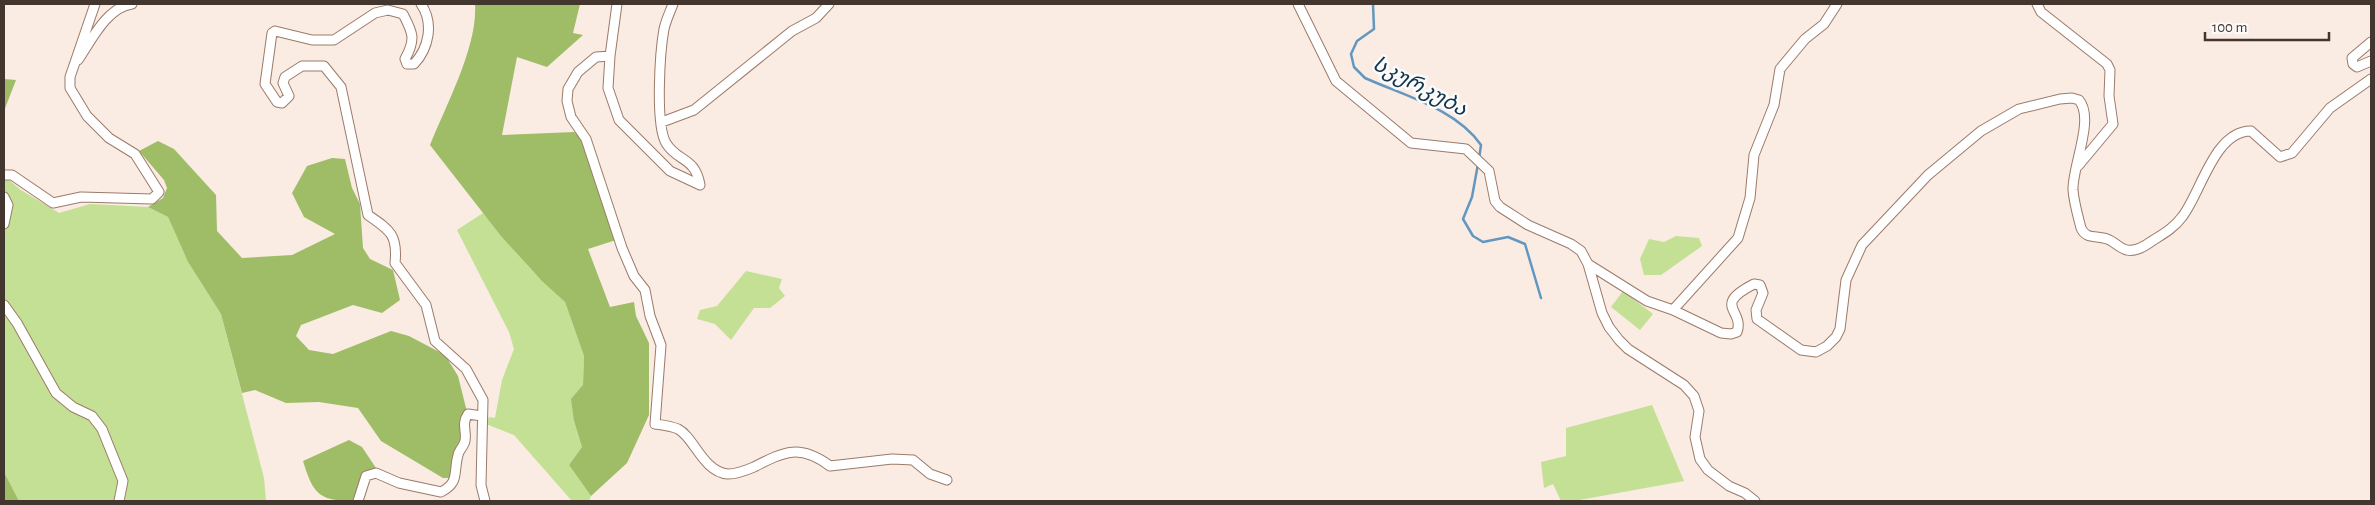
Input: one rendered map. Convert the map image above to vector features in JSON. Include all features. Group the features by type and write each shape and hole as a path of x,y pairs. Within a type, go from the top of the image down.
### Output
{"street":[{"path":"4,175 12,175 53,203 81,197 152,199 158,192 135,154 108,138 87,116 70,88 70,77 95,4"},
{"path":"75,65 110,15 125,5 132,4"},
{"path":"421,4 426,11 428,41 421,57 414,64 407,64 405,59 411,48 413,34 403,14 388,10 375,13 334,40 312,40 275,32 272,34 265,84 276,102 282,104 289,96 283,84 285,77 302,66 324,66 341,87 368,215 390,230 397,246 395,263 426,304 435,341 466,369 482,400 481,485 486,501"},
{"path":"617,4 608,88 619,120 670,171 700,186 698,173 694,167 667,145 662,135 659,84 664,28 673,4"},
{"path":"662,122 694,110 792,31 816,18 829,4"},
{"path":"1298,4 1336,81 1411,143 1454,146 1466,149 1489,171 1495,201 1500,207 1528,225 1571,244 1581,251 1588,264 1602,313 1609,327 1619,340 1628,349 1684,386 1694,396 1699,411 1695,437 1700,459 1708,470 1729,486 1745,493 1755,501"},
{"path":"1673,310 1738,238 1750,198 1754,155 1774,105 1780,69 1805,39 1824,24 1837,4"},
{"path":"2037,4 2041,12 2101,59 2110,70 2113,124 2078,166"},
{"path":"2371,42 2352,58 2357,67 2371,61"},
{"path":"610,56 596,58 578,72 568,90 567,100 572,117 586,139 622,248 634,276 646,290 650,316 661,345 655,424 679,429 713,468 728,474 748,470 782,452 814,455 830,466 892,459 913,460 930,474 947,480"},
{"path":"1588,264 1641,298 1673,310 1721,333 1731,334 1738,332 1739,328 1732,303 1734,297 1754,284 1760,285 1763,293 1756,310 1757,320 1801,350 1816,352 1832,342 1840,328 1846,280 1862,245 1928,175 1981,131 2025,107 2060,99 2072,98 2079,100 2084,116 2073,191 2083,233 2090,237 2108,239 2124,249 2135,250 2172,229 2183,216 2222,146 2232,137 2242,131 2250,131 2280,157 2287,156 2292,153 2330,108 2371,79"},
{"path":"4,197 8,206 4,224"},
{"path":"4,305 17,323 56,393 73,408 92,416 102,430 122,481 119,501"},
{"path":"358,501 366,476 376,473 407,485 441,492 448,489 454,481 458,455 465,441 464,420 468,414 482,416"}],"green space":[{"path":"475,4 580,4 573,33 583,35 547,67 517,57 502,135 574,132 584,140 616,240 588,249 610,307 634,302 636,316 649,343 649,415 627,463 591,496 569,465 582,447 574,421 571,399 583,385 584,356 565,302 542,281 501,236 430,145 466,57 475,20"},
{"path":"4,79 16,80 4,111"},
{"path":"158,141 174,149 216,195 217,231 242,258 292,255 335,234 304,217 292,193 307,166 332,158 345,159 352,188 360,204 363,248 370,259 393,270 400,300 382,313 353,305 301,325 296,336 309,350 333,354 391,331 409,336 445,355 458,376 467,412 463,439 452,478 443,478 381,441 358,408 319,402 286,403 255,390 242,393 221,314 188,262 168,217 148,207 163,198 167,188 164,180 139,151"},
{"path":"4,176 21,190 59,213 90,204 148,207 168,217 188,262 221,314 264,478 266,501 19,501 4,472"},
{"path":"483,213 530,268 565,302 584,356 583,385 574,421 582,447 569,465 591,496 589,501 572,501 514,435 486,424 489,417 495,418 502,380 514,349 509,332 457,230"},
{"path":"1676,236 1699,238 1702,246 1661,275 1644,275 1640,259 1649,239 1664,242"},
{"path":"746,271 782,279 779,288 785,296 770,308 754,308 731,340 715,324 697,319 700,310 717,306"},
{"path":"1623,291 1653,314 1640,330 1611,307"},
{"path":"1652,405 1684,481 1574,501 1561,501 1553,484 1544,488 1541,462 1566,456 1566,428"},
{"path":"349,440 362,447 378,471 362,473 353,501 341,501 324,497 314,488 303,461"},
{"path":"4,472 19,501 4,501"}],"waterway":[{"name":"სკურკუბა","path":"1373,4 1374,29 1357,41 1351,54 1354,67 1365,78 1429,105 1458,122 1481,145 1479,159"},
{"name":"სკურკუბა","path":"1478,164 1472,197 1463,219 1473,236 1483,242 1508,237 1525,244 1541,298"}]}
